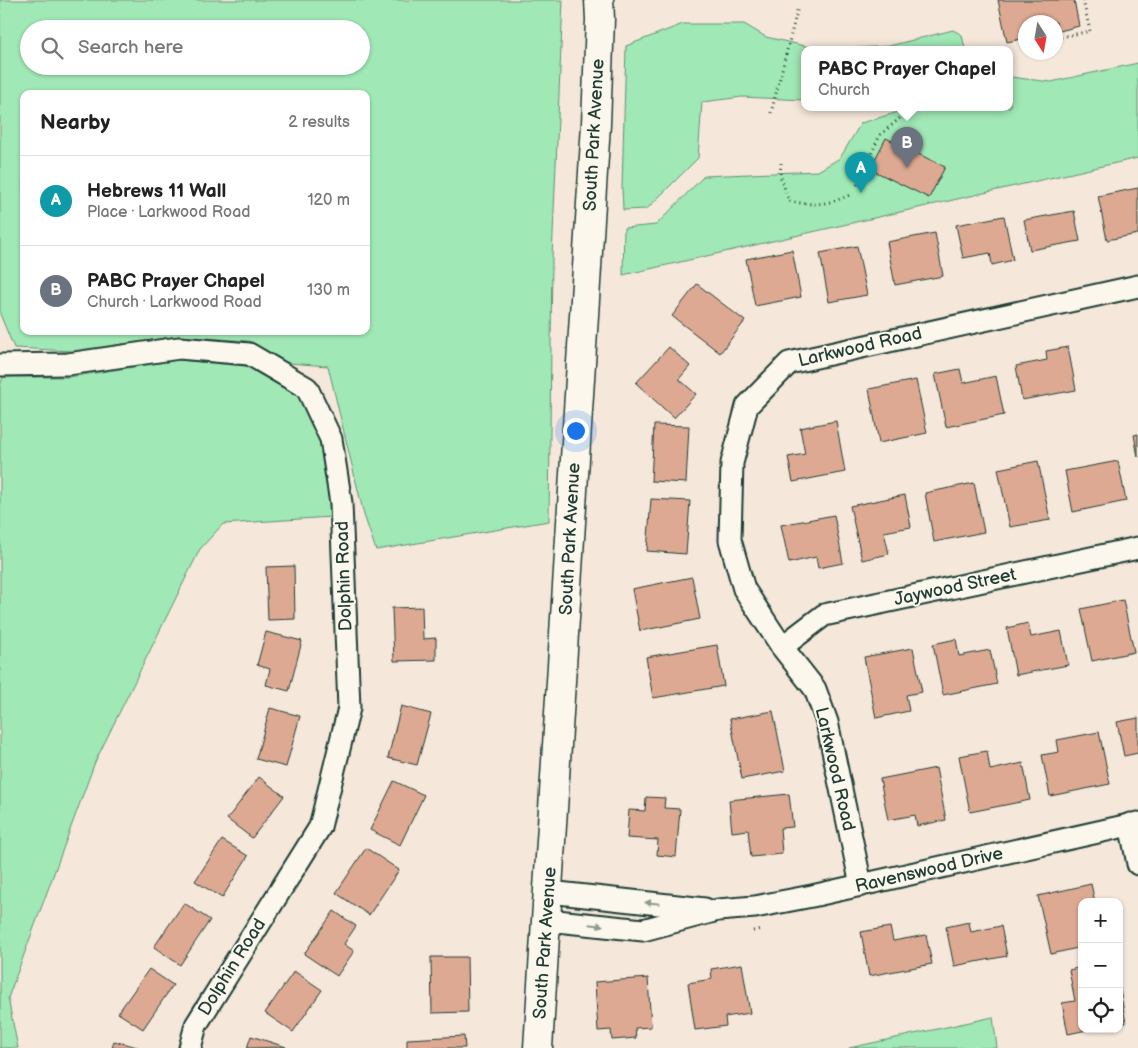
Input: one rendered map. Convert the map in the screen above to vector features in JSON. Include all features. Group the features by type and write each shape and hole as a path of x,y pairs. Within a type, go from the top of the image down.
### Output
{"street":[{"name":"South Park Avenue","path":"538,1048 596,124 599,0"},
{"name":"Larkwood Road","path":"861,885 827,722 815,689 782,646 744,589 730,540 732,462 747,406 789,363 1138,286"},
{"name":"Dolphin Road","path":"0,365 68,364 178,348 249,354 306,388 330,439 341,503 349,708 320,828 196,1025 190,1048"},
{"name":"Jaywood Street","path":"782,646 824,615 1138,548"},
{"name":"Ravenswood Drive","path":"547,920 643,930 718,910 755,906 861,885 1134,824"},
{"path":"1134,824 1138,864"},
{"name":"Ravenswood Drive","path":"549,892 718,910"}],"path":[{"path":"1063,37 1090,31 1083,0"},
{"path":"771,113 798,7"},
{"path":"857,186 880,135 906,111"},
{"path":"781,162 780,175 789,201 811,205 837,200 852,194"}],"green space":[{"path":"0,0 563,0 552,258 549,521 376,550 364,515 328,366 288,363 249,341 179,336 72,351 14,348 0,314"},
{"path":"683,24 744,24 766,37 805,46 801,46 801,100 742,97 702,102 698,158 647,209 623,210 626,46"},
{"path":"953,30 962,35 964,46 889,46"},
{"path":"1138,63 1138,158 623,275 624,228 656,225 704,176 818,171 840,158 861,123 902,111 1013,111 1013,77 1051,82"},
{"path":"179,360 246,366 299,397 320,442 331,517 223,524 200,549 95,762 8,998 18,1048 0,1048 0,386 3,377 69,377"},
{"path":"993,1017 997,1048 849,1048"}],"building":[{"path":"998,0 1074,0 1079,26 1063,30 1063,15 1018,15 1018,40 1007,42"},
{"path":"886,138 945,167 929,198 870,169"},
{"path":"1138,188 1138,234 1107,240 1098,196"},
{"path":"1074,211 1080,241 1030,250 1024,220"},
{"path":"1004,216 1013,260 992,265 990,253 963,258 956,225"},
{"path":"935,233 943,276 895,285 887,242"},
{"path":"857,246 867,295 829,302 820,253"},
{"path":"792,250 801,297 755,306 746,259"},
{"path":"697,284 745,321 720,353 672,316"},
{"path":"669,347 690,366 679,379 696,394 674,418 636,383"},
{"path":"1068,347 1076,390 1022,400 1016,366 1047,360 1046,351"},
{"path":"960,369 963,383 996,376 1004,415 946,427 935,374"},
{"path":"916,380 927,433 879,443 869,389"},
{"path":"836,421 845,472 793,482 788,457 805,454 800,428"},
{"path":"654,425 689,426 686,483 651,481"},
{"path":"1138,434 1138,457 1134,435"},
{"path":"1038,461 1050,520 1010,527 998,469"},
{"path":"1118,461 1126,501 1073,512 1065,471"},
{"path":"974,483 984,532 934,542 925,493"},
{"path":"905,495 911,527 884,532 889,554 862,560 850,506"},
{"path":"651,499 690,501 686,554 647,551"},
{"path":"834,515 843,563 818,568 816,557 789,563 781,525"},
{"path":"294,566 295,619 268,620 266,567"},
{"path":"692,577 700,619 640,631 632,589"},
{"path":"1123,600 1134,652 1092,661 1081,609"},
{"path":"422,607 423,639 436,638 436,660 394,661 392,608"},
{"path":"1028,623 1031,637 1061,631 1068,665 1016,675 1007,628"},
{"path":"266,632 302,641 289,691 266,685 270,669 257,665"},
{"path":"956,639 959,656 990,650 997,684 943,695 933,644"},
{"path":"717,645 724,686 653,698 646,657"},
{"path":"913,648 922,692 906,695 909,711 876,718 864,657"},
{"path":"401,706 431,714 417,765 388,758"},
{"path":"270,708 300,716 286,767 256,759"},
{"path":"773,711 785,771 742,779 730,719"},
{"path":"1138,718 1138,753 1124,756 1117,722"},
{"path":"1099,732 1110,784 1050,796 1042,755 1059,752 1057,740"},
{"path":"987,751 990,770 1023,763 1030,800 970,812 959,756"},
{"path":"936,768 946,820 917,826 915,815 888,820 880,779"},
{"path":"259,777 284,796 252,838 227,819"},
{"path":"394,781 424,795 400,845 370,830"},
{"path":"789,794 793,827 780,828 782,854 751,857 748,830 732,832 729,800"},
{"path":"646,797 665,798 664,808 680,809 676,857 657,855 658,840 627,838 629,810 645,811"},
{"path":"222,840 248,856 222,898 195,881"},
{"path":"366,848 399,870 369,915 336,893"},
{"path":"1091,884 1094,898 1078,898 1078,948 1051,954 1038,896"},
{"path":"184,903 210,920 180,965 154,947"},
{"path":"334,911 356,926 344,944 354,951 337,976 304,954"},
{"path":"969,922 971,932 1001,926 1007,956 954,966 946,927"},
{"path":"890,927 893,941 926,935 932,964 869,976 861,932"},
{"path":"431,957 467,957 468,1012 432,1013"},
{"path":"742,964 750,1013 725,1017 726,1026 695,1030 688,983 712,979 711,969"},
{"path":"1078,968 1078,1032 1068,1034 1062,1003 1075,1001 1069,970"},
{"path":"149,969 173,985 143,1029 118,1013"},
{"path":"294,971 322,990 293,1032 265,1013"},
{"path":"648,978 651,1027 635,1028 636,1038 612,1040 611,1030 598,1031 595,982"},
{"path":"1123,1007 1126,1023 1123,1023"},
{"path":"251,1036 286,1047 247,1048"},
{"path":"464,1036 465,1048 407,1048 407,1039"},
{"path":"114,1041 141,1048 112,1048"}],"place":[{"name":"PABC Prayer Chapel","path":"907,168"},
{"name":"Hebrews 11 Wall","path":"861,193"}]}
